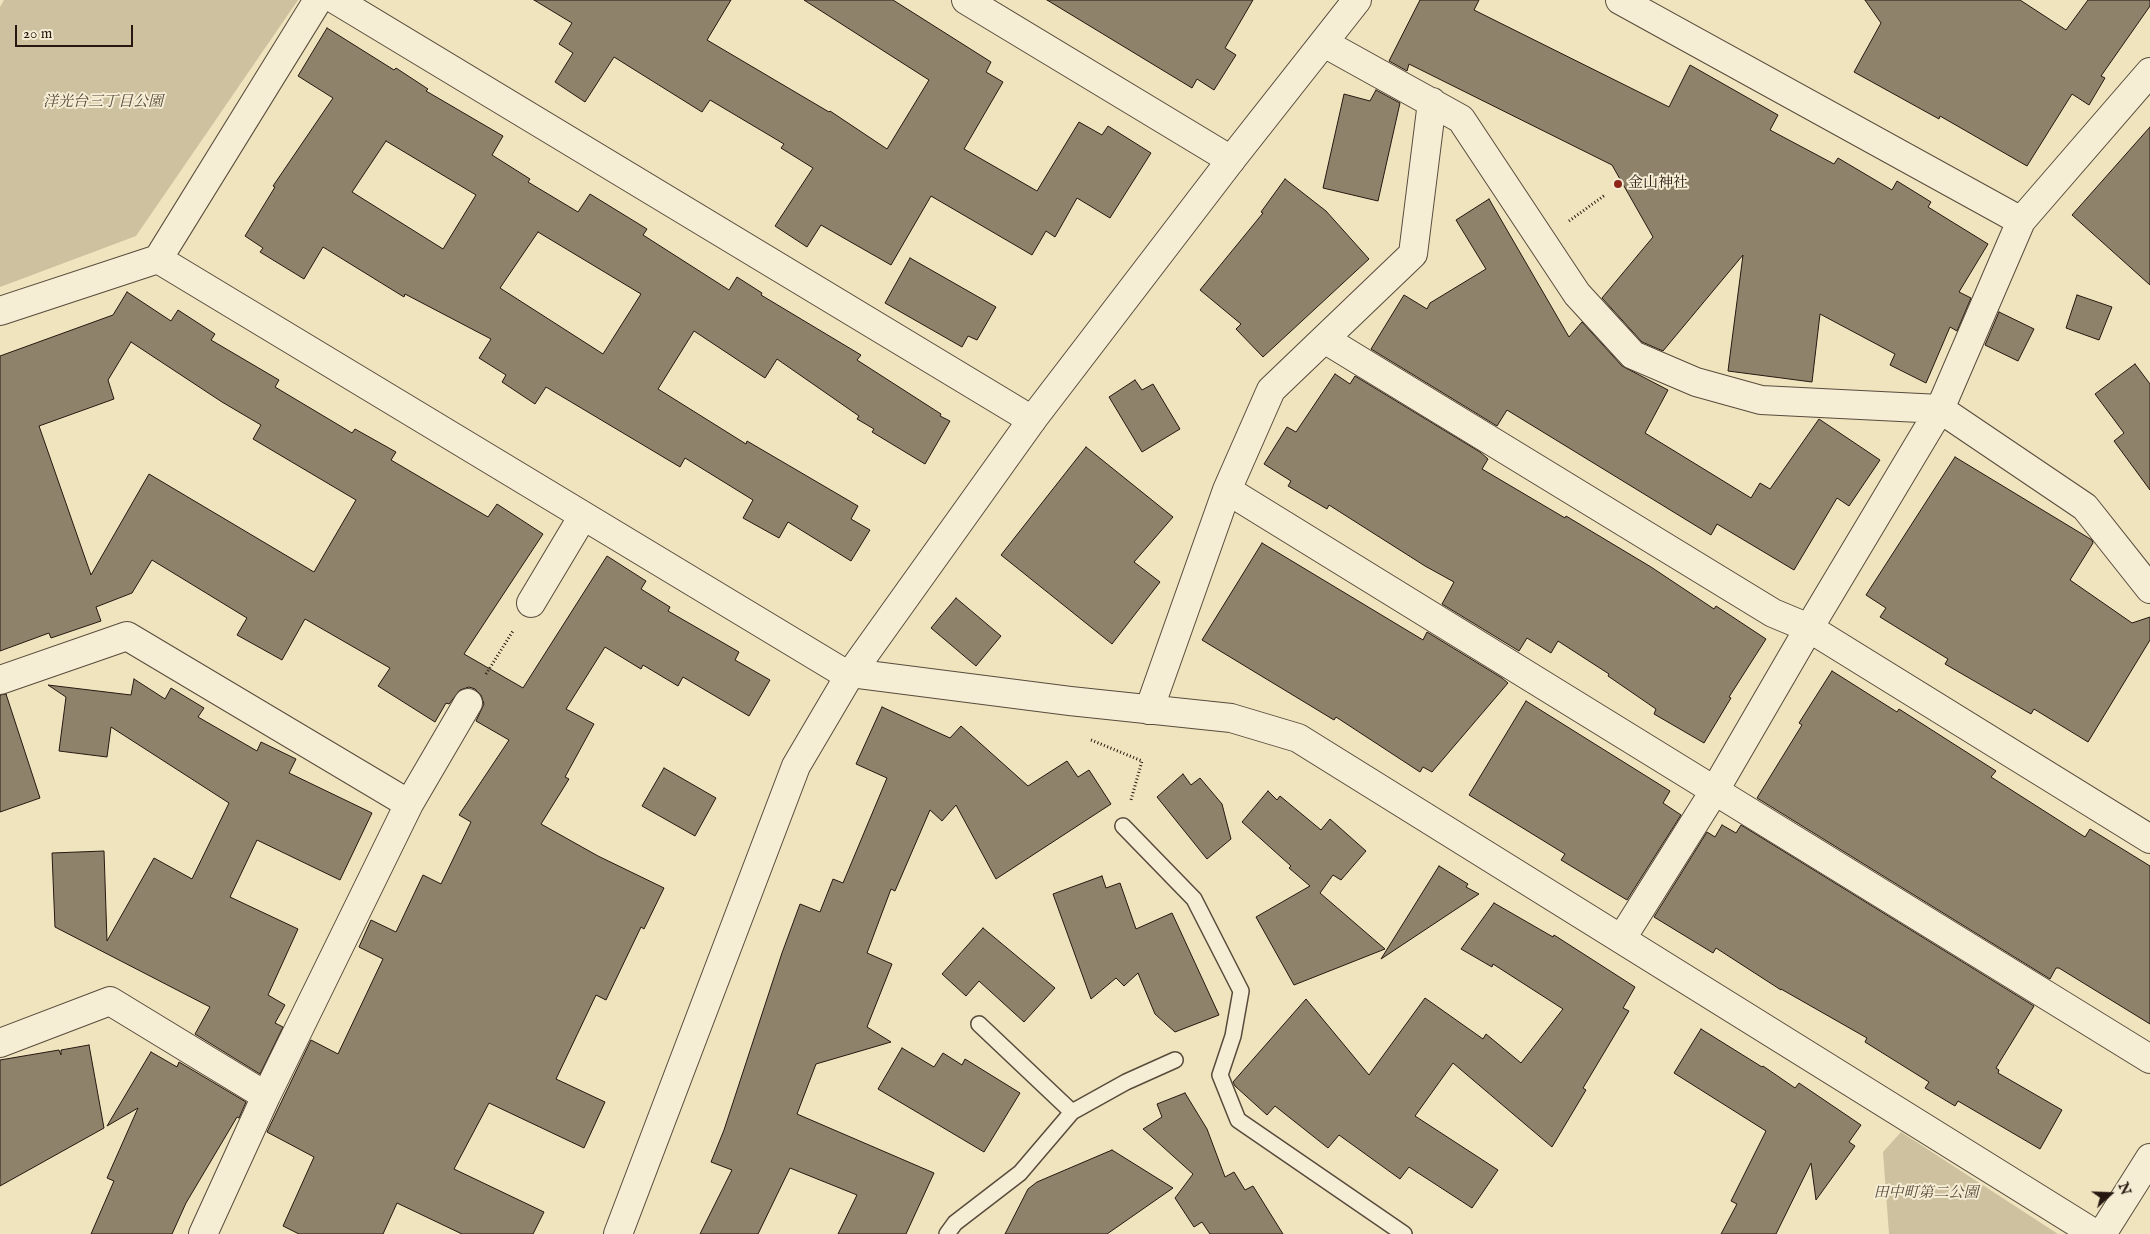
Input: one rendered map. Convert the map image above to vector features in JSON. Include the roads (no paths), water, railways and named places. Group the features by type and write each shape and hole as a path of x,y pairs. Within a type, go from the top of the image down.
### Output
{"street":[{"path":"0,311 158,259 318,0"},
{"path":"336,0 1032,420"},
{"path":"966,0 1231,160"},
{"path":"618,1234 796,766 850,674 1032,420 1231,160 1357,0"},
{"path":"1620,0 2021,221"},
{"path":"1324,43 1461,119 1577,294 1633,355 1687,378 1761,400 1940,409 2085,507 2150,589"},
{"path":"1622,938 1715,790 1940,409 2021,221 2150,72"},
{"path":"1149,710 1227,490 1271,390 1326,340 1414,254 1432,102"},
{"path":"158,259 583,516 850,674 1070,701 1231,718 1298,738 2095,1234"},
{"path":"1326,340 1773,613 1809,628 2150,839"},
{"path":"1227,490 2150,1059"},
{"path":"531,603 583,516"},
{"path":"0,680 127,636 409,804"},
{"path":"203,1234 266,1096 409,804 468,703"},
{"path":"0,1043 110,1001 266,1096"},
{"path":"2102,1234 2150,1158"}],"lane":[{"path":"1123,826 1194,900 1241,991 1233,1036 1220,1075 1238,1120 1404,1234"},
{"path":"979,1024 1072,1112"},
{"path":"947,1234 955,1223 1020,1173 1072,1112 1126,1082 1175,1060"}],"place":[{"name":"金山神社","path":"1618,184"}],"park label":[{"name":"洋光台三丁目公園","path":"103,103"},
{"name":"田中町第二公園","path":"1926,1194"}]}
